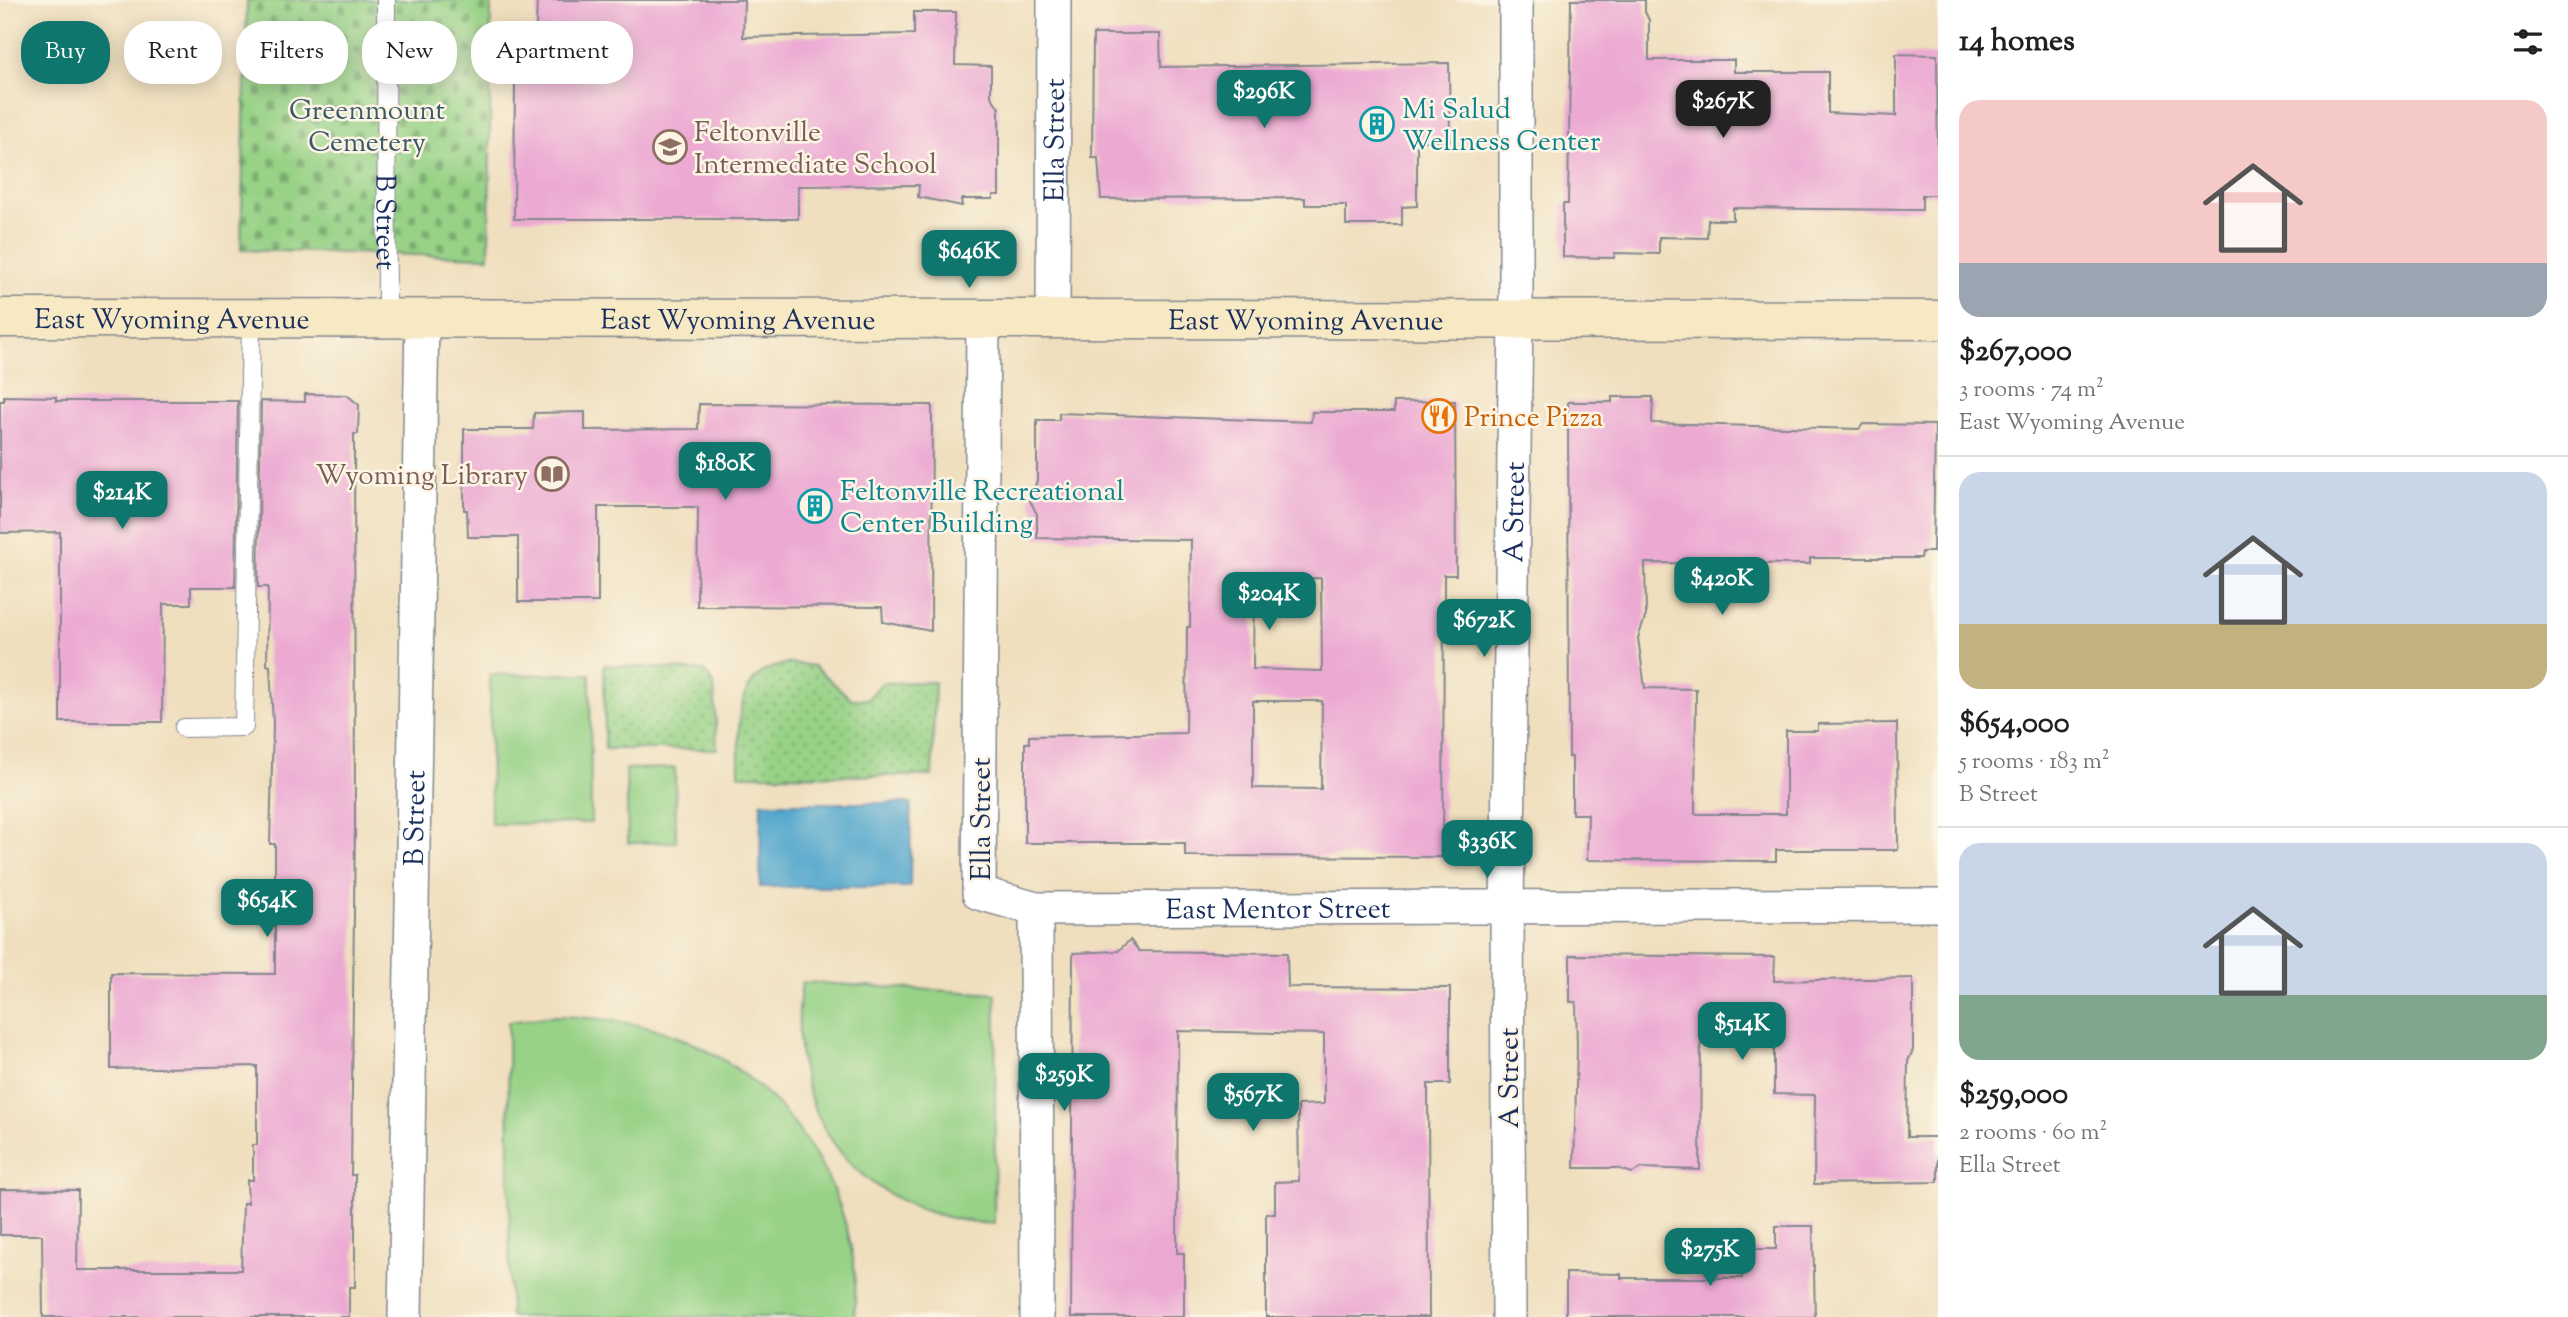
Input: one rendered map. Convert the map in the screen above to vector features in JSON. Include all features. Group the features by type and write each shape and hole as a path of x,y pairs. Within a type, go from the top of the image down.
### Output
{"street":[{"name":"Ella Street","path":"1053,320 1054,0"},
{"name":"A Street","path":"1510,1317 1507,907 1516,319 1516,0"},
{"name":"East Wyoming Avenue","path":"0,318 1938,320"},
{"name":"Ella Street","path":"983,319 979,893 1036,909"},
{"name":"B Street","path":"404,320 405,1317"},
{"name":"East Mentor Street","path":"1036,909 1938,905"},
{"path":"1036,909 1037,1317"}],"lane":[{"name":"B Street","path":"386,0 404,320"},
{"path":"184,728 244,727 251,319"}],"green space":[{"name":"Greenmount Cemetery","path":"247,0 491,0 491,21 471,21 471,84 490,84 489,257 241,250 245,84 348,84 348,21 246,21"},
{"path":"790,663 814,666 851,699 868,699 882,683 935,682 932,776 739,775 740,719 747,692 754,680 764,671"},
{"path":"604,665 704,671 714,684 717,749 605,749"},
{"path":"590,674 591,823 491,824 490,675"},
{"path":"675,768 676,842 628,843 626,769"},
{"path":"802,982 996,994 994,1224 945,1217 903,1201 867,1179 839,1150 818,1115 804,1075 799,1031"},
{"path":"552,1016 615,1021 678,1037 717,1056 753,1082 785,1113 811,1148 833,1188 847,1230 855,1273 854,1317 510,1317 508,1022"}],"water":[{"path":"761,803 911,803 910,887 760,887"}],"building":[{"path":"537,0 744,0 743,37 914,34 914,12 956,12 955,65 991,66 991,96 999,108 999,195 993,195 993,199 961,199 962,206 918,197 919,185 798,186 798,219 514,219 515,84 633,84 633,21 536,21"},
{"path":"1571,0 1645,0 1645,12 1649,20 1649,60 1734,60 1734,72 1828,72 1828,113 1896,116 1896,54 1937,55 1938,195 1922,195 1922,210 1733,208 1733,220 1708,220 1707,238 1659,237 1659,254 1615,253 1614,258 1563,257 1563,204 1568,204"},
{"path":"1093,34 1160,34 1161,67 1449,63 1450,141 1417,141 1417,206 1402,207 1402,225 1346,225 1346,205 1305,205 1305,198 1101,199 1098,158 1092,158"},
{"path":"305,394 347,395 359,405 358,434 354,434 355,823 351,1175 355,1175 355,1287 349,1287 349,1317 43,1317 42,1235 0,1235 0,1189 78,1190 77,1270 241,1270 243,1203 248,1203 247,1180 253,1180 253,1145 257,1145 257,1066 111,1069 111,973 275,974 275,844 270,844 273,724 270,666 267,665 268,587 258,587 261,401 305,402"},
{"path":"4,396 56,397 56,401 238,401 235,587 191,587 191,604 163,604 162,722 60,722 60,532 0,533 0,401 4,401"},
{"path":"1612,397 1653,397 1652,423 1859,429 1863,424 1935,425 1933,552 1922,552 1921,558 1810,558 1810,564 1645,563 1646,615 1638,638 1645,688 1696,689 1695,814 1786,814 1786,731 1818,731 1818,724 1897,723 1898,850 1776,850 1776,861 1587,860 1588,814 1572,814 1572,757 1569,757 1568,402 1612,402"},
{"path":"1455,401 1456,575 1444,575 1443,857 1185,856 1185,843 1025,843 1025,743 1029,743 1029,736 1186,733 1187,627 1190,627 1191,540 1037,538 1037,514 1030,501 1037,480 1037,420 1059,420 1059,413 1311,422 1312,412 1394,412 1394,402","holes":["1321,578 1322,671 1253,669 1254,579","1253,701 1322,701 1321,789 1253,788"]},
{"name":"Feltonville Recreational Center Building","path":"699,404 932,405 931,631 883,622 882,607 697,606 698,507 598,507 598,602 518,602 518,537 468,537 467,510 464,510 464,429 533,429 534,413 585,412 585,430 698,429"},
{"path":"1130,940 1139,951 1287,953 1288,987 1450,988 1450,1084 1428,1084 1429,1317 1266,1317 1266,1214 1275,1214 1275,1182 1299,1181 1298,1105 1324,1104 1324,1034 1178,1031 1177,1253 1184,1253 1184,1317 1071,1317 1073,953 1118,951"},
{"path":"1570,955 1775,957 1774,981 1913,978 1913,1050 1908,1061 1907,1137 1938,1137 1938,1182 1814,1184 1815,1095 1774,1094 1774,1032 1701,1032 1700,1170 1641,1168 1632,1173 1617,1168 1574,1168 1577,1047 1576,1002 1570,1002"},
{"path":"1776,1226 1813,1226 1815,1317 1566,1317 1566,1273 1621,1274 1621,1278 1742,1278 1742,1249 1776,1249"}],"place":[{"name":"Mi Salud Wellness Center","path":"1377,124"},
{"name":"Feltonville Intermediate School","path":"670,147"},
{"name":"Prince Pizza","path":"1439,416"},
{"name":"Wyoming Library","path":"552,474"},
{"name":"Feltonville Recreational Center Building","path":"815,506"}]}
